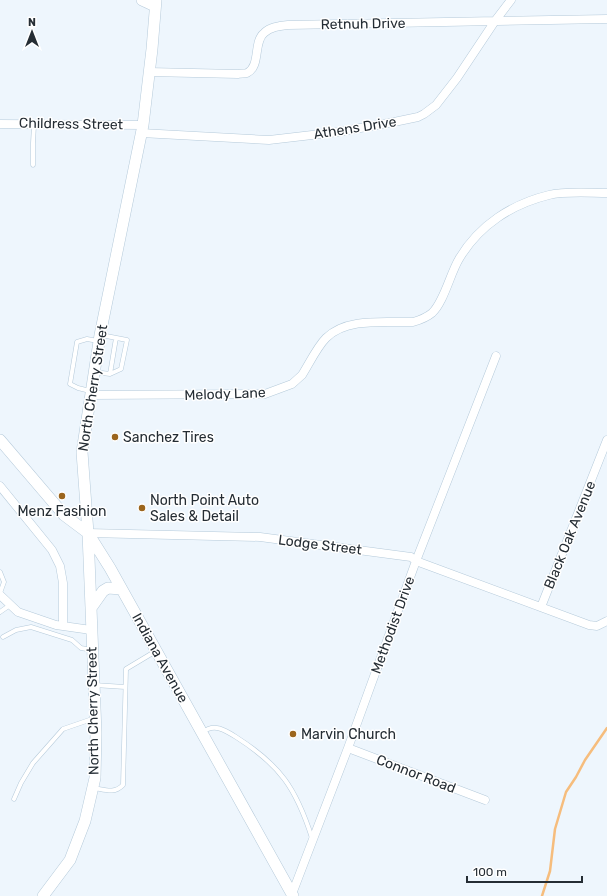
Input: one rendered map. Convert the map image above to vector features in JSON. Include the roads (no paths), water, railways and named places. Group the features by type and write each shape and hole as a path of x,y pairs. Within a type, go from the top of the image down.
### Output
{"main road":[{"name":"North Cherry Street","path":"43,896 70,860 85,821 95,778 93,650 88,533 82,452 90,393 100,338 142,129 155,3 142,0"},
{"name":"Indiana Avenue","path":"0,440 64,514 88,533 202,732 292,895"},
{"path":"91,608 103,591 108,588 121,589"}],"street":[{"name":"Athens Drive","path":"142,129 269,140 338,132 418,117 436,105 457,78 495,21 511,0"},
{"name":"Retnuh Drive","path":"149,72 247,73 252,68 255,60 258,39 263,33 271,28 288,25 607,19"},
{"name":"Childress Street","path":"0,124 142,129"},
{"name":"Melody Lane","path":"90,393 237,395 265,394 282,389 292,384 302,375 324,339 338,328 352,324 412,322 422,320 432,313 438,305 461,255 481,231 508,210 550,194 607,193"},
{"name":"Methodist Drive","path":"292,895 348,748 416,561 496,356"},
{"name":"Black Oak Avenue","path":"541,607 607,440"},
{"path":"0,486 52,550 60,566 63,583 63,626"},
{"name":"Lodge Street","path":"88,533 260,537 411,557 416,561 589,625 597,626 607,621"},
{"path":"0,594 18,612 63,626 91,630"},
{"name":"Connor Road","path":"348,748 485,800"}],"lane":[{"path":"33,165 34,124"},
{"path":"90,393 70,384 77,342 87,339 100,338 116,338 126,340 121,368 110,374 94,372"},
{"path":"110,374 116,338"},
{"path":"0,572 4,582 0,594"},
{"path":"0,612 10,605"},
{"path":"3,638 16,630 31,628 72,640 80,648 93,650"},
{"path":"92,788 114,791 123,785 126,670 156,651"},
{"path":"94,685 125,687"},
{"path":"14,799 21,783 33,763 63,729 95,718"},
{"path":"202,732 207,728 212,727 225,731 251,747 272,764 296,797 305,817 312,840"}],"waterway":[{"path":"542,896 550,871 555,829 566,792 585,760 607,728"}],"place":[{"name":"Sanchez Tires","path":"115,437"},
{"name":"Menz Fashion","path":"62,496"},
{"name":"North Point Auto Sales & Detail","path":"142,508"},
{"name":"Marvin Church","path":"293,734"}]}
